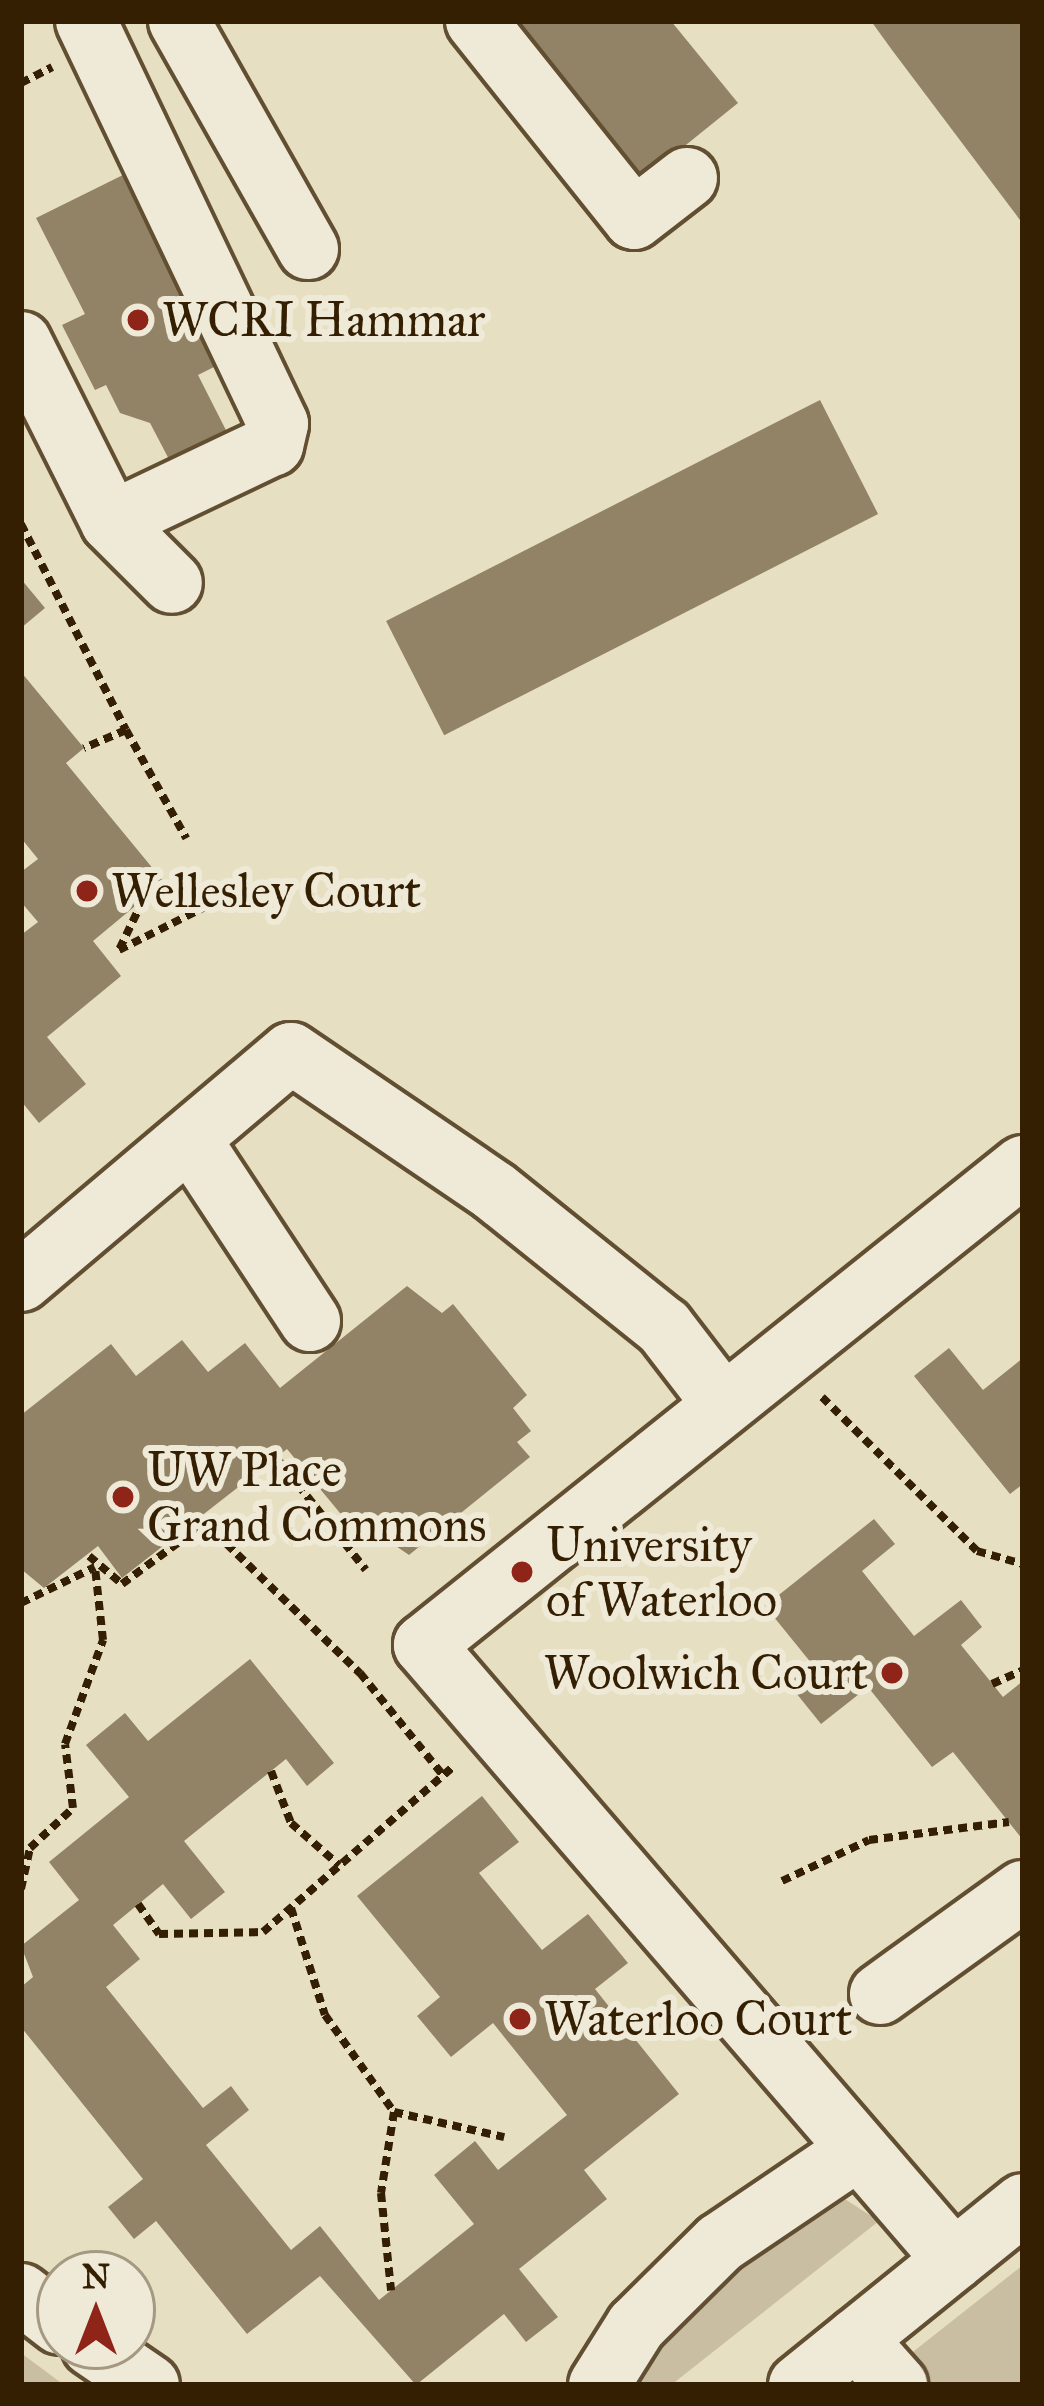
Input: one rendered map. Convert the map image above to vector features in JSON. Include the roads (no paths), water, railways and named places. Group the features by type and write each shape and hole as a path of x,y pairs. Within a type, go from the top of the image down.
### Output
{"street":[{"path":"86,21 278,424 273,445 111,522"},
{"path":"179,21 308,249"},
{"path":"476,21 634,219 688,178"},
{"path":"21,342 111,522 172,584"},
{"path":"21,1281 291,1053 494,1191 664,1327 723,1404"},
{"path":"190,1139 310,1321"},
{"path":"954,2260 856,2151 501,1724 424,1645 1023,1166"},
{"path":"880,1994 1023,1891"},
{"path":"599,2385 636,2326 720,2243 856,2151"},
{"path":"799,2385 1023,2204"},
{"path":"856,2339 896,2385"}],"place":[{"name":"WCRI Hammar","path":"138,320"},
{"name":"Wellesley Court","path":"87,891"},
{"name":"UW Place Grand Commons","path":"123,1497"},
{"name":"University of Waterloo","path":"522,1572"},
{"name":"Woolwich Court","path":"892,1673"},
{"name":"Waterloo Court","path":"520,2019"}]}
